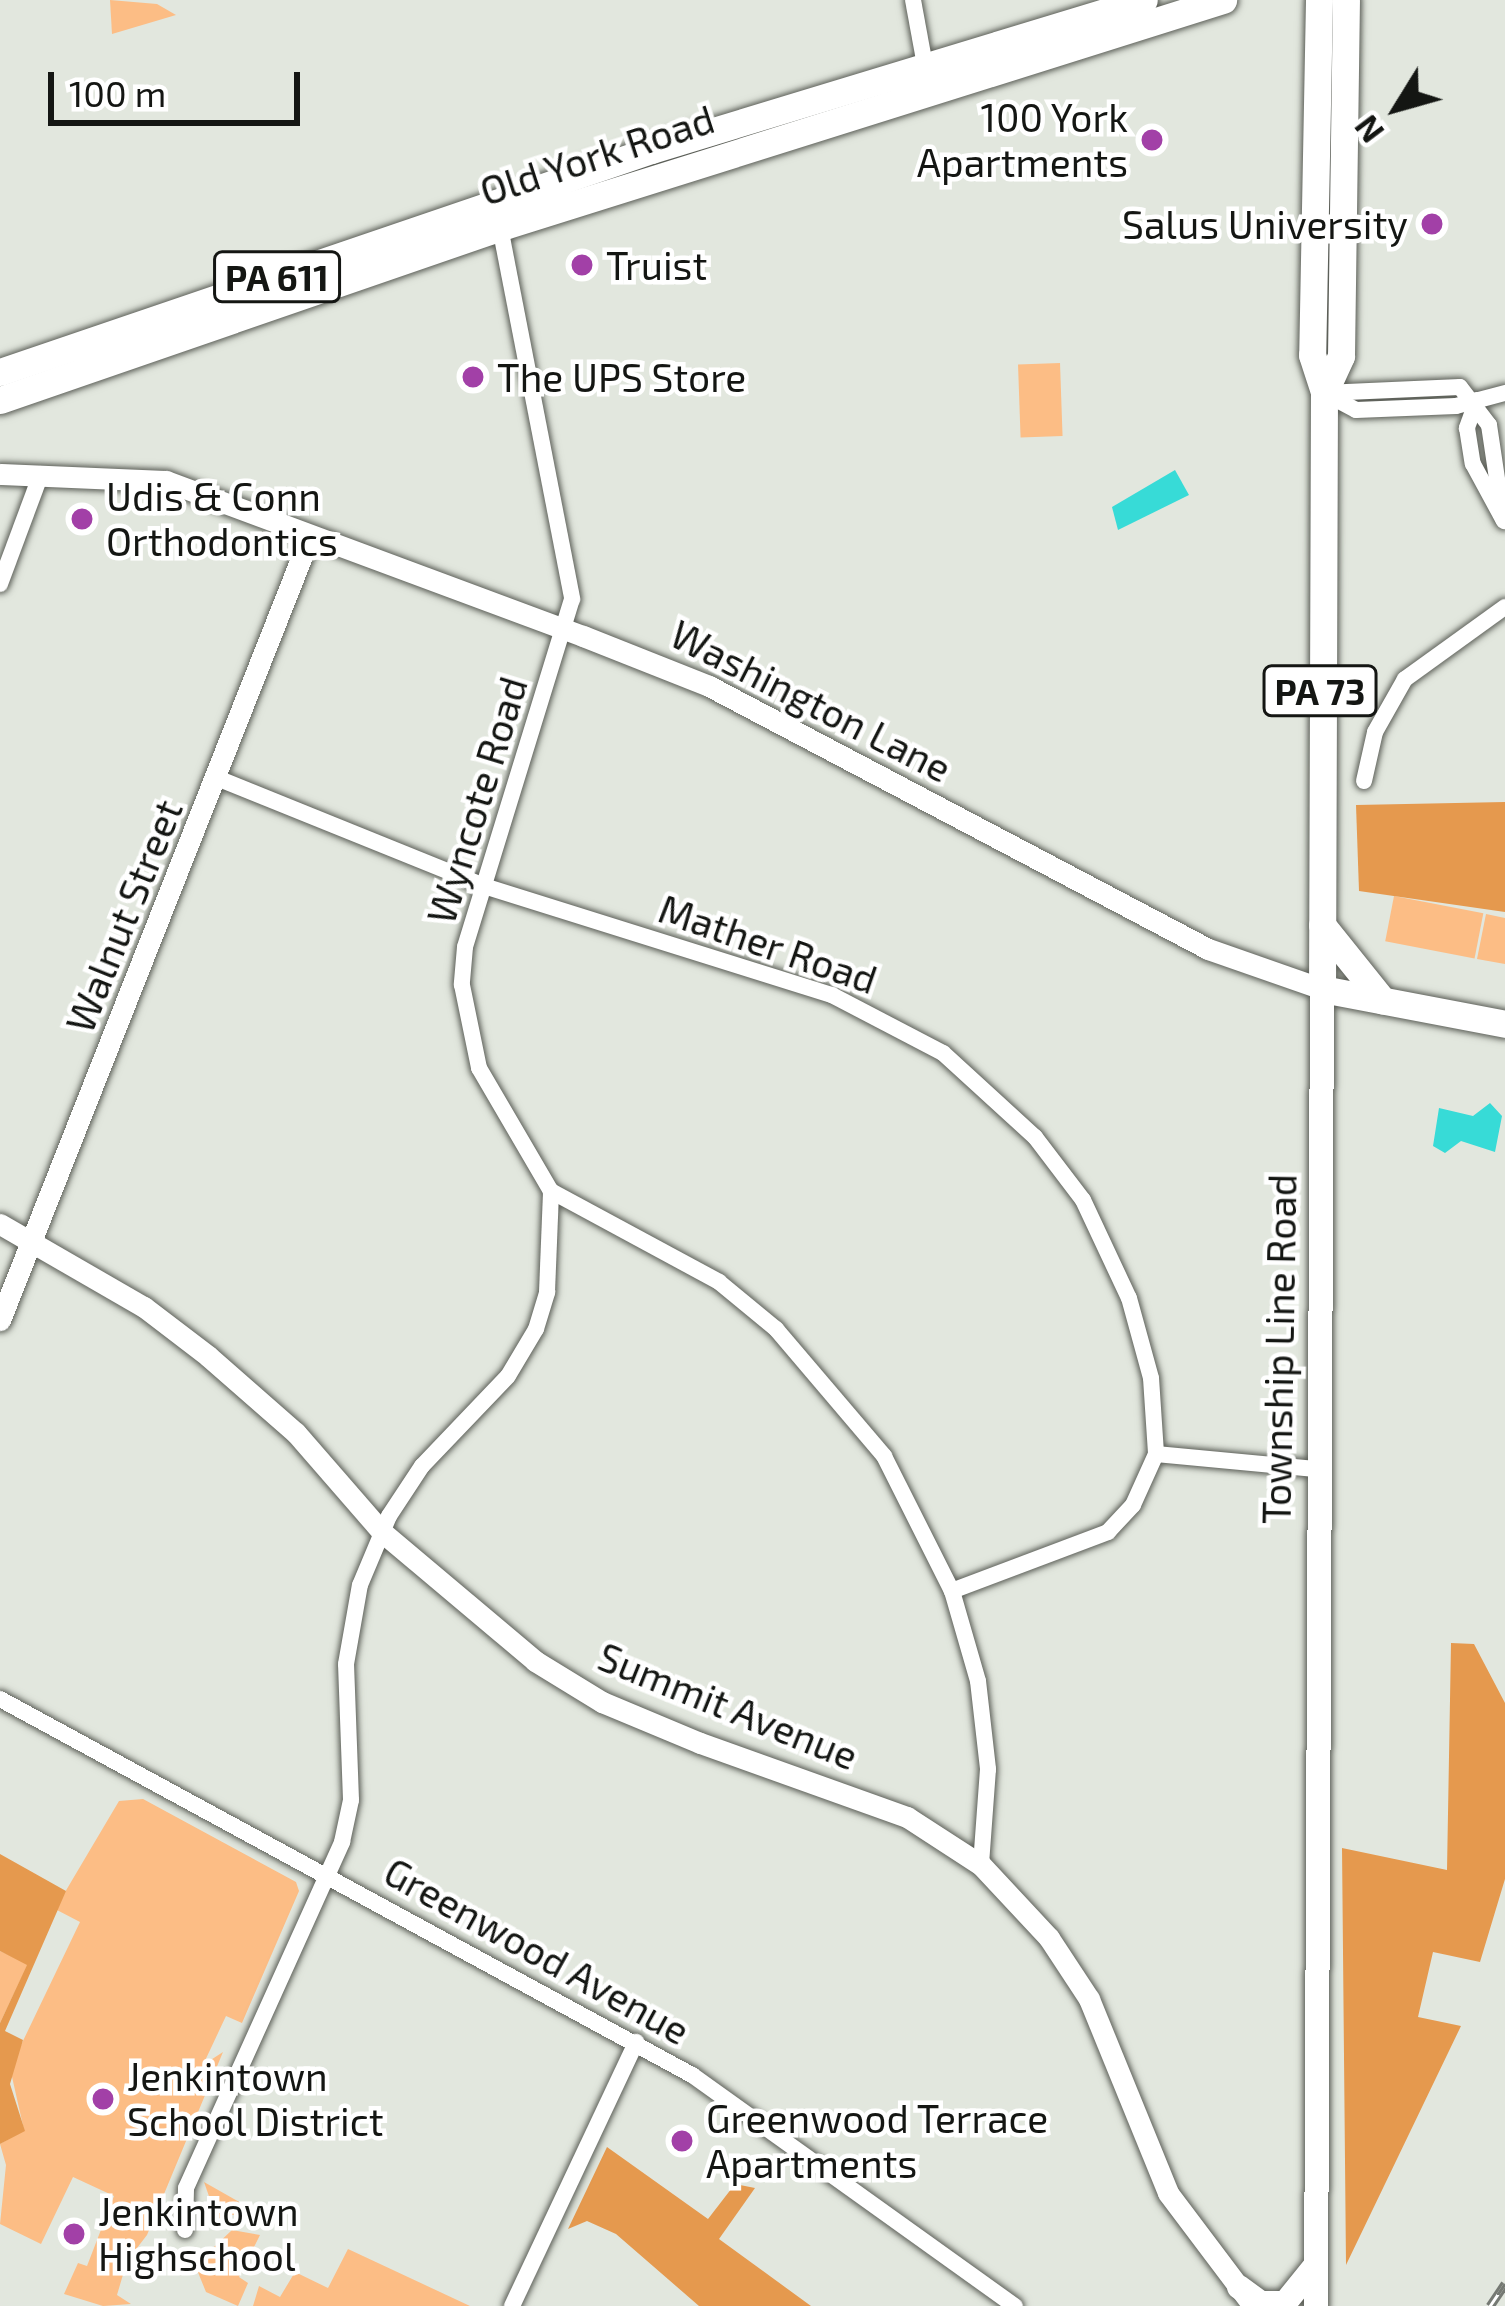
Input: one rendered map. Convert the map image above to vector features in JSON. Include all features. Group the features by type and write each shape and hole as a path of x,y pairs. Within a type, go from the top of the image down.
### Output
{"main road":[{"name":"Old York Road","path":"0,372 927,76 1144,0"},
{"name":"Old York Road","path":"927,76 1223,0"},
{"name":"Township Line Road","path":"1316,2306 1315,1469 1324,393 1312,355 1319,0"},
{"name":"Township Line Road","path":"1324,393 1341,356 1346,0"},
{"name":"Old York Road","path":"0,400 497,215"},
{"path":"1318,918 1339,955 1383,1001"},
{"name":"Washington Lane","path":"1322,989 1505,1024"},
{"path":"1246,2296 1285,2303 1315,2265"}],"street":[{"path":"913,0 927,76"},
{"name":"Wyncote Road","path":"497,215 572,577 565,629 465,947 467,1026 492,1095 551,1191"},
{"path":"1324,393 1356,410 1477,400 1505,393"},
{"path":"1477,400 1489,424 1504,520"},
{"name":"Washington Lane","path":"0,474 166,481 565,629 709,686 1208,949 1322,989"},
{"path":"0,584 41,474"},
{"name":"Walnut Street","path":"0,1320 310,536"},
{"path":"1364,781 1375,732 1405,680 1505,607"},
{"name":"Mather Road","path":"218,778 484,886 832,995 890,1021 978,1080 1045,1149 1102,1234 1142,1339 1156,1454"},
{"path":"185,2230 186,2188 330,1874 350,1800 348,1632 382,1532 422,1466 508,1376 536,1329 548,1292 551,1191 660,1245 776,1329 884,1456 952,1591 985,1733 981,1865"},
{"name":"Summit Avenue","path":"0,1225 144,1307 238,1381 382,1532 518,1648 602,1702 907,1817 981,1865 1049,1938 1089,1999 1168,2193 1246,2296"},
{"path":"952,1591 1108,1532 1133,1505 1156,1454 1315,1469"},
{"name":"Greenwood Avenue","path":"0,1699 636,2042 1015,2306"},
{"path":"512,2306 636,2042"}],"shaded area":[{"path":"110,0 157,4 176,15 112,34"},
{"path":"1060,363 1063,436 1021,437 1018,364"},
{"path":"1505,802 1505,912 1359,891 1356,805"},
{"path":"1394,896 1483,913 1475,959 1385,941"},
{"path":"1486,914 1505,918 1505,964 1477,959"},
{"path":"1451,1643 1474,1644 1505,1703 1505,1879 1480,1962 1433,1952 1418,2017 1461,2026 1346,2265 1342,1848 1447,1870"},
{"name":"Jenkintown School District","path":"143,1799 296,1882 299,1891 242,2023 226,2016 203,2065 223,2052 147,2235 127,2261 117,2295 131,2304 103,2306 64,2294 78,2263 87,2266 114,2196 73,2177 41,2244 0,2224 6,2165 0,2144 24,2130 10,2068 80,1922 55,1909 119,1801"},
{"path":"0,1854 66,1891 5,2031 23,2040 10,2084 25,2131 0,2144 0,2023 27,1965 0,1951"},
{"path":"0,1951 28,1964 0,2023"},
{"path":"607,2147 708,2219 735,2184 755,2188 719,2239 811,2306 699,2306 616,2234 587,2221 568,2229"},
{"path":"204,2182 270,2223 240,2213 217,2219"},
{"path":"232,2230 260,2235 239,2277 248,2283 238,2306 206,2292 195,2265"},
{"path":"348,2249 470,2306 253,2306 259,2286 280,2297 295,2272 328,2288"}],"water":[{"path":"1175,470 1189,495 1118,530 1112,507"},
{"path":"1490,1103 1502,1116 1495,1152 1461,1141 1445,1153 1433,1146 1439,1108 1473,1116"}],"railway":[{"path":"1490,2306 1505,2284"}],"place":[{"name":"100 York Apartments","path":"1152,140"},
{"name":"Salus University","path":"1432,224"},
{"name":"Truist","path":"582,265"},
{"name":"The UPS Store","path":"473,377"},
{"name":"Udis & Conn Orthodontics","path":"82,519"},
{"name":"Jenkintown School District","path":"103,2099"},
{"name":"Greenwood Terrace Apartments","path":"682,2141"},
{"name":"Jenkintown Highschool","path":"74,2234"}]}
